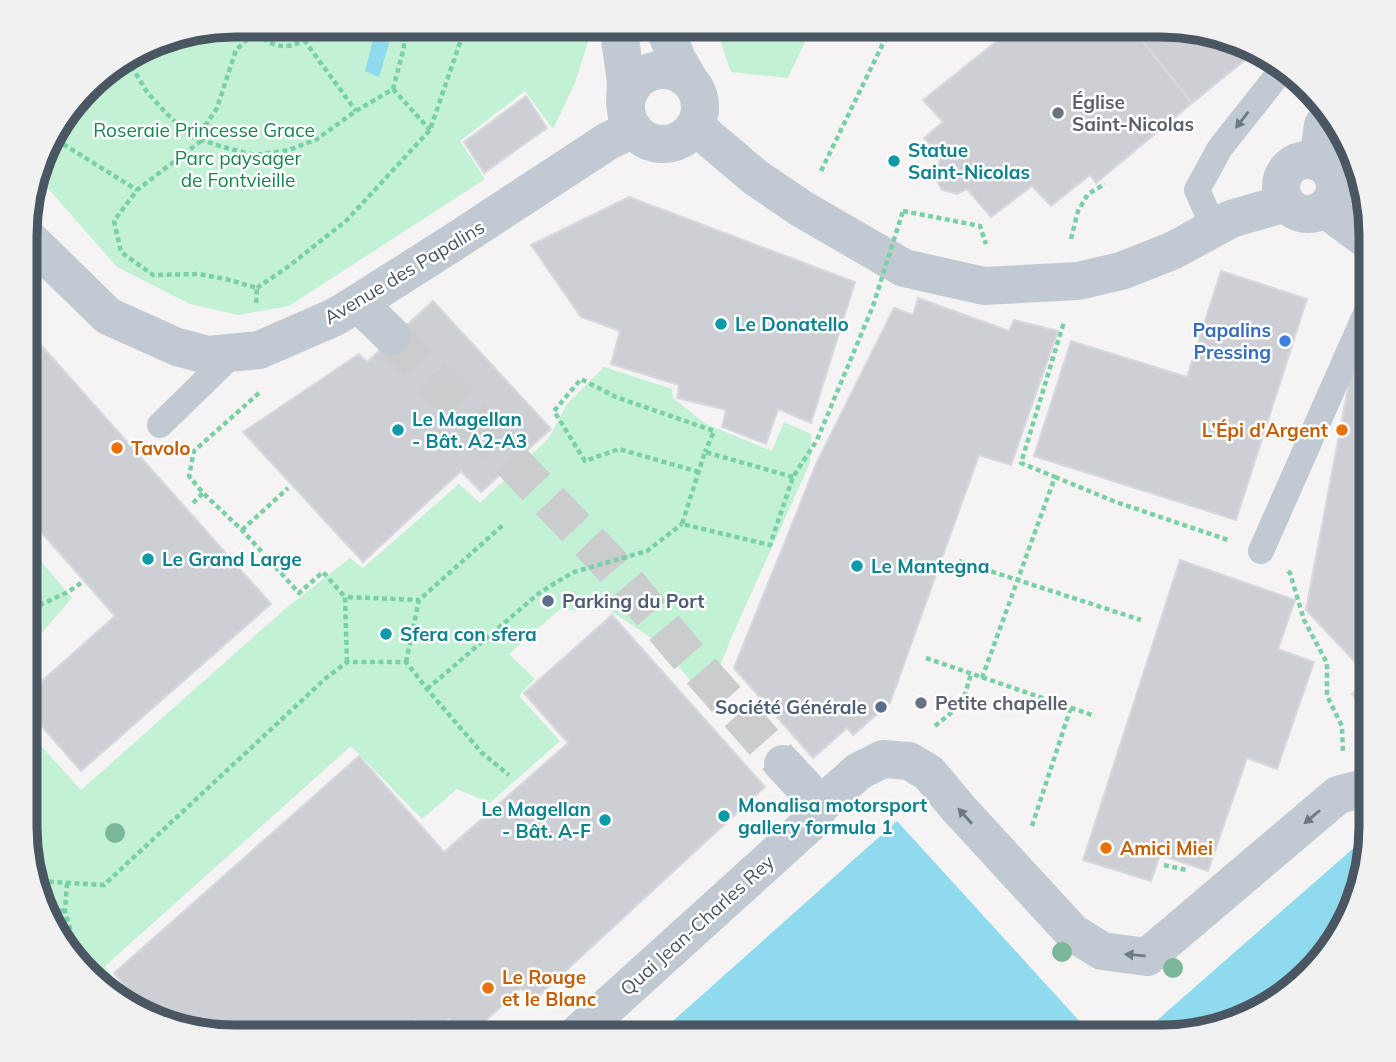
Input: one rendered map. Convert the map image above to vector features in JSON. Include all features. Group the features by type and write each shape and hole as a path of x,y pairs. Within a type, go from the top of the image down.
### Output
{"street":[{"path":"620,37 629,116 642,138 653,143 676,141 687,135 695,126 699,114 700,102 696,90 677,59 668,37"},
{"path":"629,116 630,90 638,79 650,72 664,69 678,72 689,80"},
{"name":"Avenue des Papalins","path":"37,247 108,316 177,347 208,355 259,350 335,317 358,303 608,141 629,116"},
{"path":"1318,162 1324,123"},
{"path":"695,126 755,177 802,209 904,268 984,286 1077,281 1121,271 1172,251 1231,219 1286,203"},
{"path":"1300,161 1318,162 1332,174 1335,191 1332,200 1316,213 1299,212 1286,203 1282,195 1283,176 1288,168 1300,161"},
{"path":"1324,208 1359,234"},
{"path":"358,303 392,337"},
{"name":"Quai Jean-Charles Rey","path":"587,1025 808,825 821,805 859,771 883,758 909,761 929,774 1073,933 1101,951 1147,957 1338,795 1359,790"},
{"path":"783,764 821,805"}],"lane":[{"path":"1214,228 1197,190 1220,148 1278,75"},
{"path":"1261,551 1359,329"},
{"path":"160,425 235,352"}],"path":[{"path":"192,136 207,123 217,108 236,50 250,37"},
{"path":"261,37 284,47 308,37"},
{"path":"131,66 147,92 192,136 255,155 289,150 317,139 393,89 404,47 404,37"},
{"path":"257,288 346,220 430,130 462,37"},
{"path":"802,209 886,37"},
{"path":"304,40 356,111"},
{"path":"393,89 430,130"},
{"path":"201,140 137,190 114,222 121,252 153,275 198,274 257,288"},
{"path":"60,142 137,190"},
{"path":"1069,247 1078,211 1088,194 1105,184"},
{"path":"682,524 770,545 793,477 817,440 873,306 902,211 980,226 988,250"},
{"path":"256,313 257,288"},
{"path":"1065,318 1021,463 1116,502 1261,551 1290,573 1304,620 1327,663 1327,696 1342,726 1343,758"},
{"path":"426,689 555,583 574,572 647,551 682,524 714,431 616,397 581,379 554,411 585,461 619,449 699,472"},
{"path":"262,391 194,451 189,476 203,494 242,530 299,593 323,572 345,597 346,662"},
{"path":"705,452 793,477"},
{"path":"982,678 1055,477"},
{"path":"242,530 288,488"},
{"path":"193,503 203,494"},
{"path":"503,525 419,600 406,662 482,753 509,775"},
{"path":"959,561 1141,620"},
{"path":"37,606 81,583"},
{"path":"345,597 419,600"},
{"path":"926,658 1095,716"},
{"path":"44,881 103,885 346,662 406,662"},
{"path":"936,726 962,704 971,674"},
{"path":"1030,834 1072,708"},
{"path":"67,883 65,911 74,942"},
{"path":"55,910 65,911"}],"green space":[{"name":"Parc paysager de Fontvieille","path":"587,37 588,42 575,83 553,129 525,91 460,141 485,179 289,306 238,315 190,304 117,267 43,183 57,147 78,114 104,86 147,57 183,43 209,38"},
{"path":"719,37 807,37 788,78 731,72"},
{"path":"604,367 672,389 673,398 706,424 772,451 784,422 811,434 810,463 716,676 690,680 660,644 611,611 559,610 509,654 535,679 519,696 560,741 490,803 457,789 422,819 351,746 105,966 121,989 104,976 86,958 63,926 43,879 37,840 37,741 81,790 285,609 350,558 363,568 459,484 480,503 549,438 567,404"},
{"path":"37,557 72,598 37,638"}],"water":[{"path":"374,37 389,37 379,77 365,71"},
{"path":"897,821 1083,1025 668,1025"},
{"path":"1356,846 1358,848 1353,879 1333,926 1310,958 1282,984 1249,1005 1225,1015 1187,1024 1152,1025"}],"building":[{"name":"Église Saint-Nicolas","path":"1002,37 1099,37 1102,40 1105,37 1140,37 1192,103 1096,183 1090,175 1051,206 1032,186 991,217 967,189 957,194 942,190 936,180 935,168 942,158 924,138 943,122 923,100"},
{"path":"1140,37 1174,37 1200,41 1245,55 1245,60 1192,103"},
{"path":"526,96 547,128 484,173 464,142"},
{"name":"Le Donatello","path":"629,197 855,282 811,423 778,409 766,444 722,427 726,410 677,398 679,385 611,364 620,331 581,317 531,245"},
{"path":"1221,271 1307,299 1236,520 1034,456 1071,341 1187,377"},
{"name":"Le Mantegna","path":"918,298 1009,331 1014,320 1058,331 1011,465 979,455 890,703 853,735 847,728 813,758 734,668 817,462 894,308 913,315"},
{"name":"Le Magellan - Bât. A2-A3","path":"433,301 551,429 481,492 461,471 363,562 243,432 359,354 367,362"},
{"name":"Le Grand Large","path":"37,340 271,604 81,771 37,721 37,685 115,616 37,527"},
{"path":"1352,366 1359,370 1359,666 1306,610"},
{"path":"1180,560 1295,600 1278,649 1314,662 1277,769 1247,758 1208,871 1160,855 1151,881 1083,860"},
{"name":"Le Magellan - Bât. A-F","path":"612,615 765,787 532,1002 521,988 481,1025 454,1025 449,1019 442,1025 419,1025 415,1020 410,1025 222,1025 171,1015 147,1005 137,999 114,973 359,756 444,852 568,743 524,693"},
{"path":"1359,687 1359,701 1352,694"}],"tunnel":[{"path":"392,336 612,566 783,764"}],"place":[{"name":"Église Saint-Nicolas","path":"1058,113"},
{"name":"Statue Saint-Nicolas","path":"894,161"},
{"name":"Le Donatello","path":"721,324"},
{"name":"Papalins Pressing","path":"1285,341"},
{"name":"Le Magellan - Bât. A2-A3","path":"398,430"},
{"name":"L’Épi d'Argent","path":"1342,430"},
{"name":"Tavolo","path":"117,448"},
{"name":"Le Grand Large","path":"148,559"},
{"name":"Le Mantegna","path":"857,566"},
{"name":"Parking du Port","path":"548,601"},
{"name":"Sfera con sfera","path":"386,634"},
{"name":"Petite chapelle","path":"921,703"},
{"name":"Société Générale","path":"881,707"},
{"name":"Monalisa motorsport gallery formula 1","path":"724,816"},
{"name":"Le Magellan - Bât. A-F","path":"605,820"},
{"name":"Amici Miei","path":"1106,848"},
{"name":"Le Rouge et le Blanc","path":"488,988"}],"park label":[{"name":"Roseraie Princesse Grace","path":"204,130"}]}
